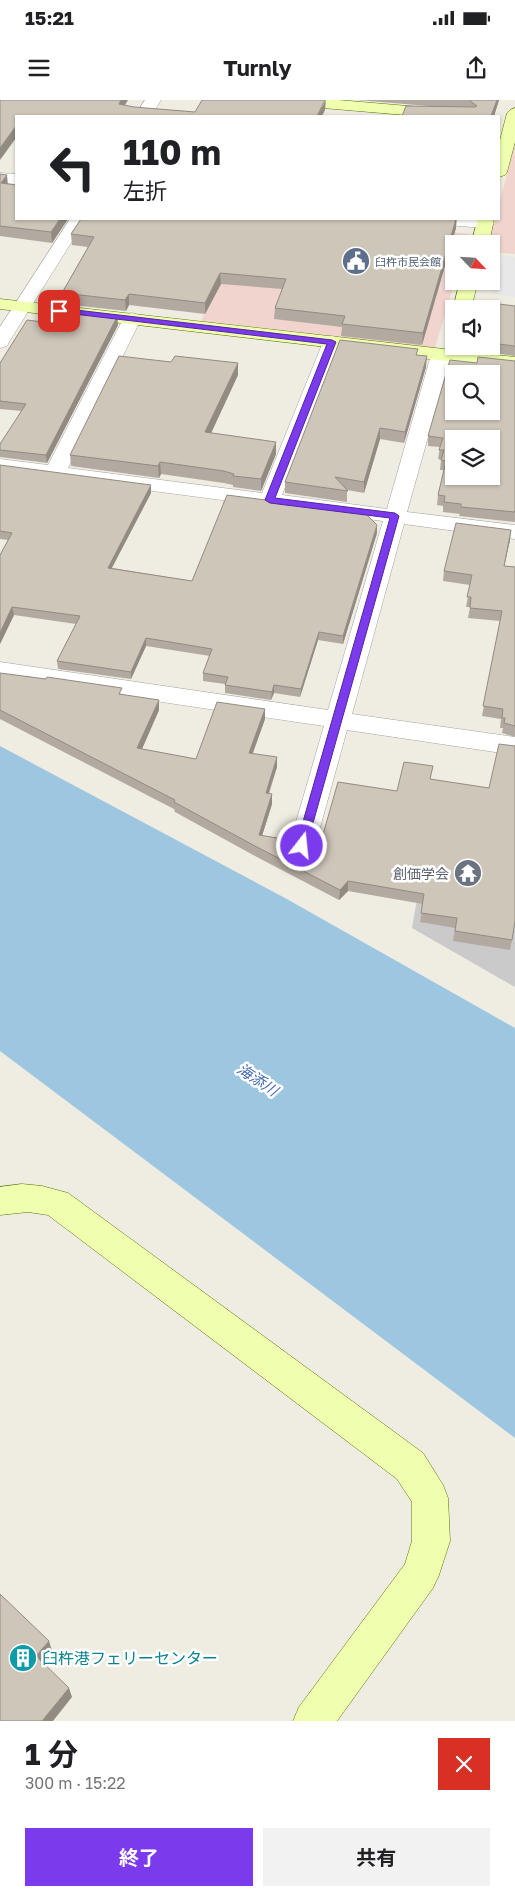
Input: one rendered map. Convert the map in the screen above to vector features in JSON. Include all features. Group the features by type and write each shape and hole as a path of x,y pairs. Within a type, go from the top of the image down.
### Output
{"street":[{"path":"144,115 153,100"},
{"path":"287,100 455,115"},
{"path":"500,167 509,118"},
{"path":"0,178 15,179"},
{"path":"0,342 77,220"},
{"path":"460,220 485,221 482,235"},
{"path":"0,304 332,342 445,346"},
{"path":"55,472 132,319"},
{"path":"270,500 332,342"},
{"path":"302,846 395,516 445,355"},
{"path":"483,355 515,363"},
{"path":"0,465 515,532"},
{"path":"0,670 515,746"},
{"path":"0,1201 31,1198 57,1203 410,1466 430,1498 431,1541 420,1575 313,1721"}],"shaded area":[{"path":"515,144 515,254 500,253 500,235 491,235 495,220 500,220 500,200"},
{"name":"臼杵市民会館","path":"249,220 325,220 469,234 445,235 445,290 452,290 449,300 445,300 445,314 435,348 200,323"},
{"path":"503,256 515,257 515,297 492,294 493,290 500,290 500,266"},
{"name":"創価学会","path":"433,807 515,819 515,987 412,928"}],"water":[{"name":"海添川","path":"0,746 285,898 515,1028 515,1438 0,1051"}],"building":[{"path":"0,100 121,100 119,104 134,107 195,112 202,100 325,100 318,115 15,115 15,127 0,148"},
{"path":"469,100 497,100 491,115 402,115 406,106 477,106"},
{"path":"0,174 7,175 1,183 15,185 15,220 59,220 51,232 0,226"},
{"path":"80,220 456,220 451,235 445,235 445,257 423,333 342,324 345,316 275,308 286,279 220,273 205,303 129,294 125,300 62,293 94,237 71,234"},
{"path":"500,304 515,306 515,346 500,344"},
{"path":"55,310 117,317 46,455 0,450 0,444 26,404 0,401 0,363 27,320 43,322"},
{"path":"340,340 418,349 416,355 427,356 405,432 380,428 364,482 335,477 348,491 285,482"},
{"path":"119,356 171,362 175,356 238,363 205,432 276,442 261,479 233,476 234,474 224,471 160,462 158,466 70,455"},
{"path":"478,357 515,361 515,512 461,507 461,504 444,502 445,496 438,495 445,465 445,485 500,485 500,430 445,430 445,461 441,460 444,450 439,450 443,438 428,436 445,377 445,420 500,420 500,365 449,365 450,360 477,363"},
{"path":"0,465 151,485 108,568 192,581 227,495 365,513 377,525 343,636 319,632 301,689 274,685 272,692 225,685 228,677 203,673 212,649 146,638 131,672 57,661 80,616 12,607 0,633 0,555 12,533 0,531"},
{"path":"456,523 511,530 504,566 515,567 515,726 504,723 505,718 502,718 503,709 483,706 502,611 470,608 471,597 467,597 472,575 444,571"},
{"path":"0,673 46,679 47,677 122,688 119,694 159,700 137,748 196,759 217,702 265,709 249,753 277,757 266,793 272,794 259,835 289,840 293,845 302,848 313,844 320,845 338,782 397,791 404,762 433,766 430,779 489,788 499,744 515,746 515,921 512,940 455,931 457,918 421,913 424,894 348,881 340,890 255,846 174,802 175,800 0,710"},
{"name":"臼杵港フェリーセンター","path":"0,1594 49,1641 36,1656 69,1688 42,1721 0,1721"}],"place":[{"name":"臼杵市民会館","path":"356,261"},
{"name":"創価学会","path":"468,873"},
{"name":"臼杵港フェリーセンター","path":"23,1658"}],"route":[{"path":"59,311 332,342 270,500 395,516 302,846"}]}
